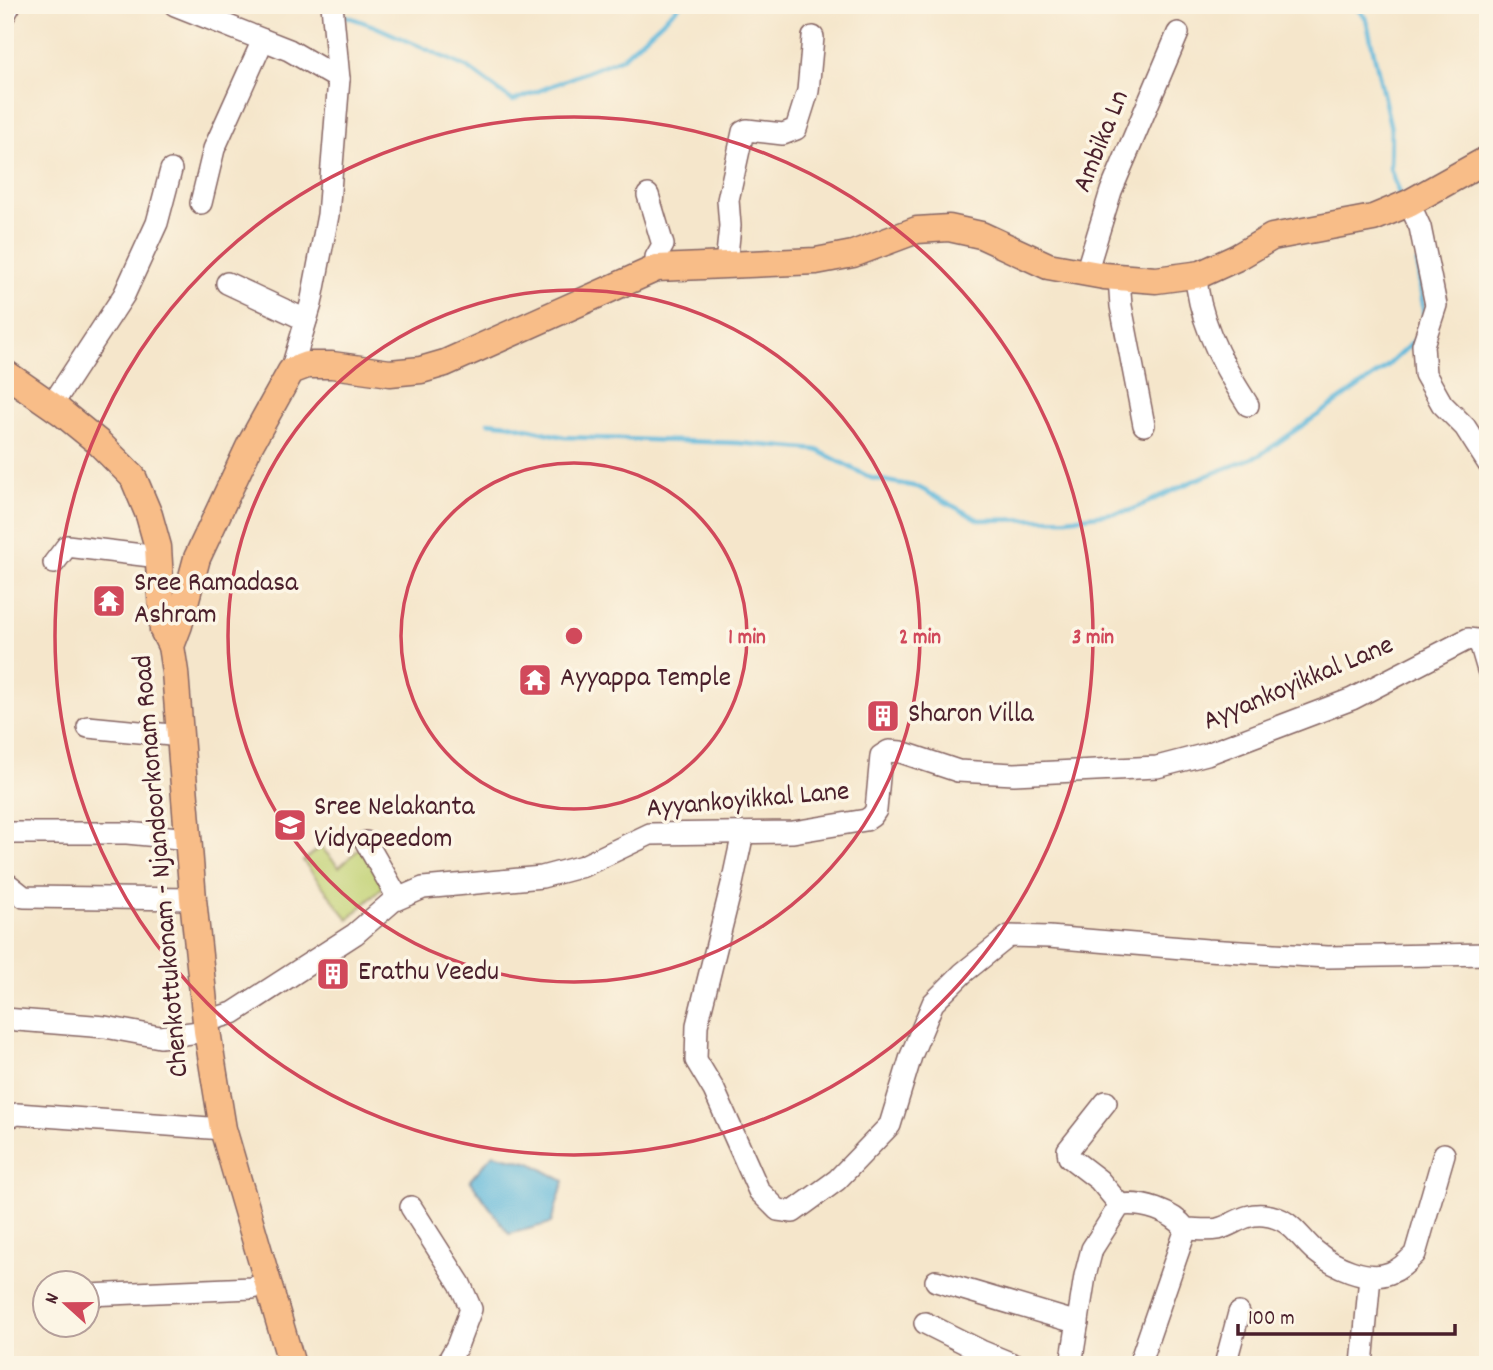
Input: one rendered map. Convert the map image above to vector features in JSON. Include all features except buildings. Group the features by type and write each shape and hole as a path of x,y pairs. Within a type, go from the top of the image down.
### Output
{"main road":[{"path":"292,371 306,365 332,365 390,373 433,366 657,268 816,261 853,254 917,230 949,228 981,235 1048,266 1086,273 1156,280 1196,275 1236,258 1272,237 1373,218 1401,207 1488,159"},
{"name":"Chenkottukonam - Njandoorkonam Road","path":"292,371 250,445 197,558 171,646 206,1026 223,1129 292,1365"},
{"path":"5,373 52,405 98,442 133,477 149,515 159,556 163,630 171,646"}],"street":[{"path":"5,14 10,5"},
{"path":"175,5 289,50 339,79"},
{"path":"292,371 306,320 328,215 339,79 332,5"},
{"name":"Ambika Ln","path":"1086,273 1111,191 1178,33"},
{"path":"726,265 730,226 728,200 743,132 747,130 783,134 796,129 808,91 813,37"},
{"path":"201,203 214,149 263,40"},
{"path":"52,405 124,295 157,222 171,170"},
{"path":"648,195 663,245 656,257 657,268"},
{"path":"1401,207 1420,227 1436,306 1423,345 1425,374 1442,404 1465,428 1488,463"},
{"path":"1196,275 1201,312 1234,384 1248,405"},
{"path":"1119,277 1121,306 1144,425"},
{"path":"227,283 306,320"},
{"path":"54,563 67,546 159,556"},
{"name":"Ayyankoyikkal Lane","path":"5,1019 105,1027 160,1037 206,1026 233,1013 355,934 398,898 423,888 542,877 583,866 650,834 793,832 866,820 872,817 876,810 881,755 889,751 901,752 958,771 1014,774 1157,767 1207,754 1352,699 1468,639 1476,640 1481,646 1488,670"},
{"path":"88,727 181,736"},
{"path":"5,832 127,833 188,839"},
{"path":"743,833 697,1026 696,1060 714,1090 759,1191 778,1210 793,1212 808,1203 837,1180 890,1125 911,1056 933,1003 963,973 1009,936 1328,957 1488,954"},
{"path":"366,842 398,898"},
{"path":"5,882 24,897 193,899"},
{"path":"1106,1102 1068,1150 1069,1157 1099,1180 1120,1205"},
{"path":"5,1119 17,1114 223,1129"},
{"path":"1186,1229 1222,1228 1245,1216 1264,1215 1283,1221 1297,1230 1315,1251 1338,1266 1370,1276 1389,1274 1404,1266 1415,1254 1444,1154"},
{"path":"1070,1365 1092,1249 1120,1205 1135,1203 1178,1218 1186,1229"},
{"path":"411,1206 460,1284 471,1309 457,1346 446,1365"},
{"path":"1139,1365 1186,1229"},
{"path":"1362,1365 1370,1276"},
{"path":"936,1281 1078,1323"},
{"path":"102,1294 252,1288 268,1284"},
{"path":"1225,1365 1239,1314"},
{"path":"925,1323 1015,1365"}],"green space":[{"path":"321,847 339,867 360,848 384,886 348,919 303,861"}],"water":[{"path":"493,1154 531,1163 564,1181 551,1223 509,1234 470,1180"}],"waterway":[{"path":"315,5 320,7"},
{"path":"346,16 468,68 513,101 622,58 680,5"},
{"path":"1353,5 1366,18 1391,129 1390,168 1400,197"},
{"path":"1417,262 1424,316"},
{"path":"488,422 564,437 738,443 817,450 871,478 918,487 979,520 1067,519 1129,511 1193,481 1260,455 1383,370 1416,339"}],"place":[{"name":"Sree Ramadasa Ashram","path":"109,601"},
{"name":"Ayyappa Temple","path":"535,680"},
{"name":"Sharon Villa","path":"883,716"},
{"name":"Sree Nelakanta Vidyapeedom","path":"290,825"},
{"name":"Erathu Veedu","path":"333,974"}]}
